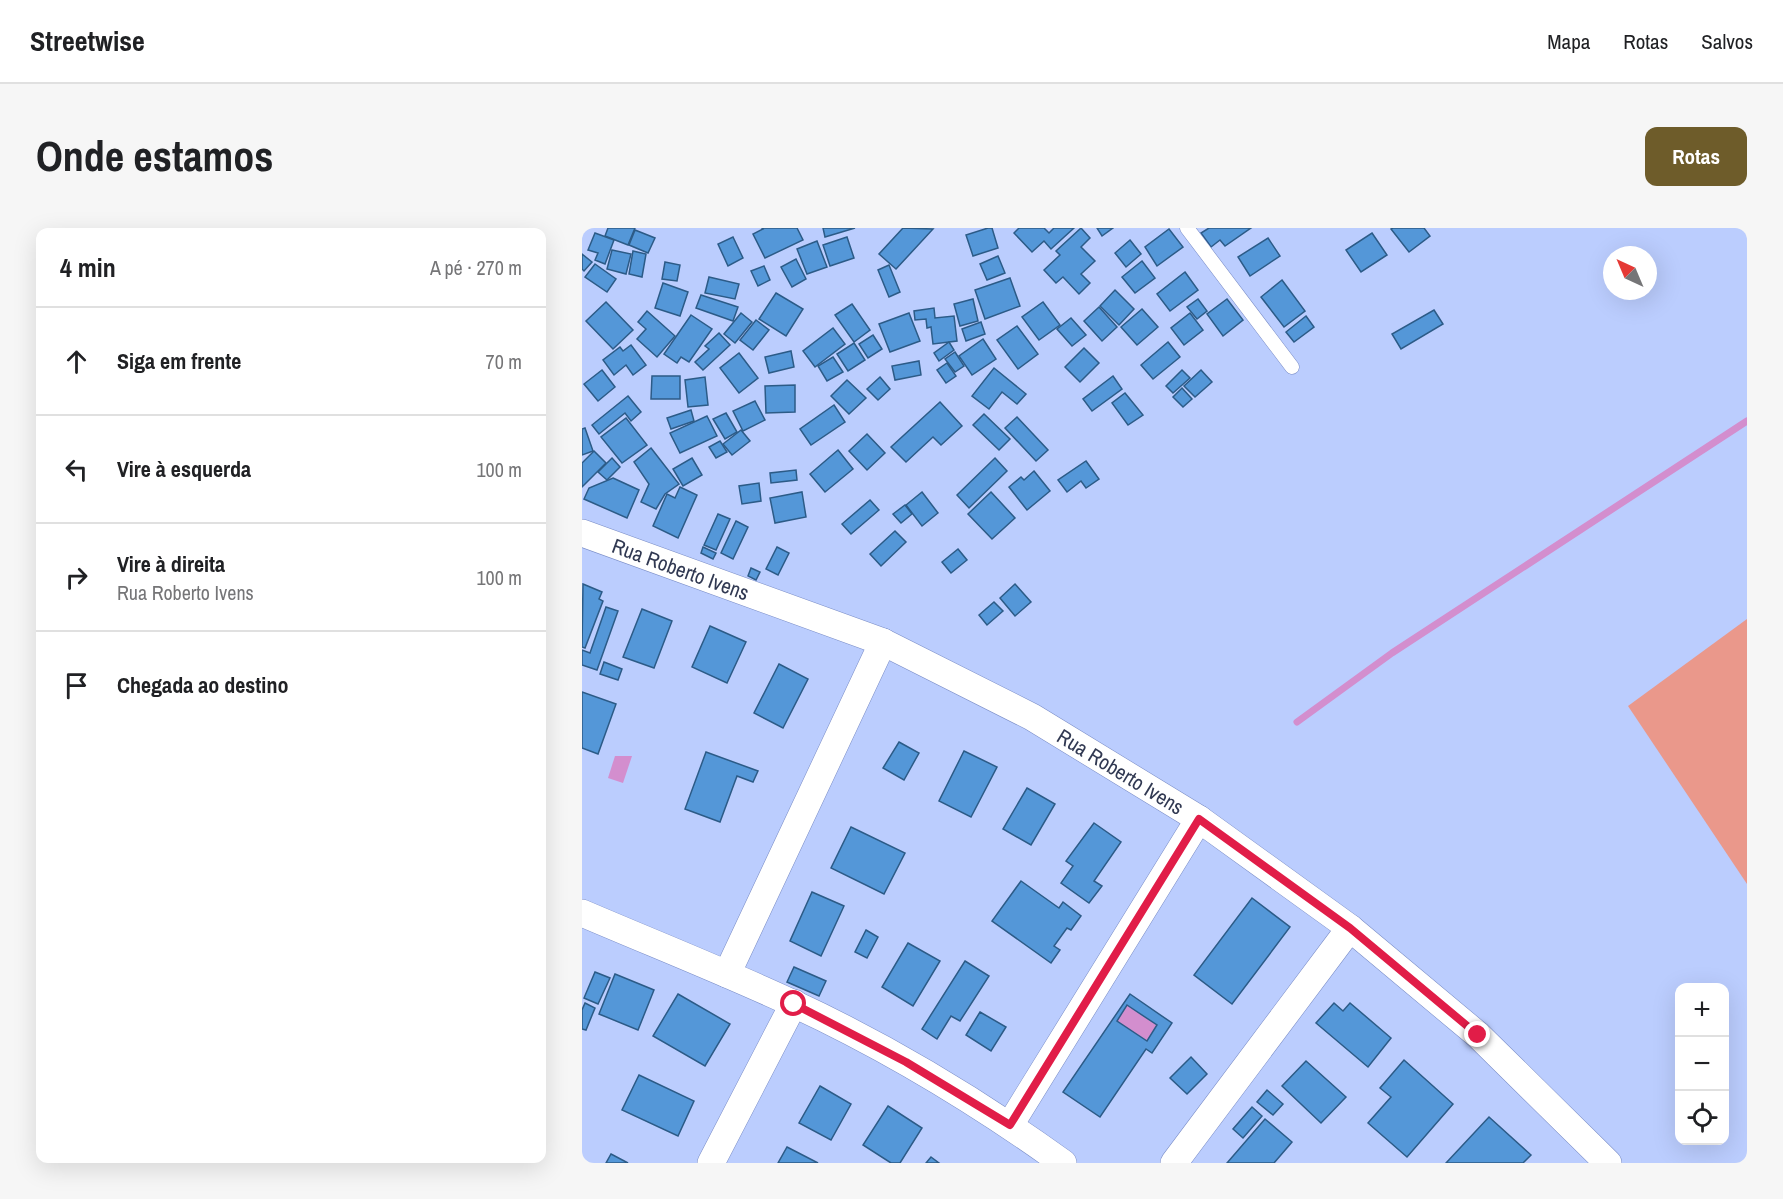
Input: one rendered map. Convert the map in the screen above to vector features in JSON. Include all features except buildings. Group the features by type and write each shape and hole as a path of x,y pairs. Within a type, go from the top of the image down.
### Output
{"street":[{"name":"Rua Roberto Ivens","path":"582,533 883,642 1032,717 1199,819 1350,928 1478,1035 1608,1163"},
{"path":"727,974 883,642"},
{"path":"1010,1125 1199,819"},
{"path":"582,914 794,1004 906,1062 1010,1125 1063,1163"},
{"path":"1174,1163 1350,928"},
{"path":"711,1163 794,1004"}],"lane":[{"path":"1187,228 1292,367"}],"shaded area":[{"path":"1747,619 1747,884 1628,706"},
{"path":"615,756 632,756 623,783 608,778"},
{"path":"1127,1005 1157,1025 1147,1041 1117,1021"}],"waterway":[{"path":"1297,722 1392,653 1747,421"}],"route":[{"path":"794,1004 906,1062 1010,1125 1199,819 1350,928 1478,1035"}]}
